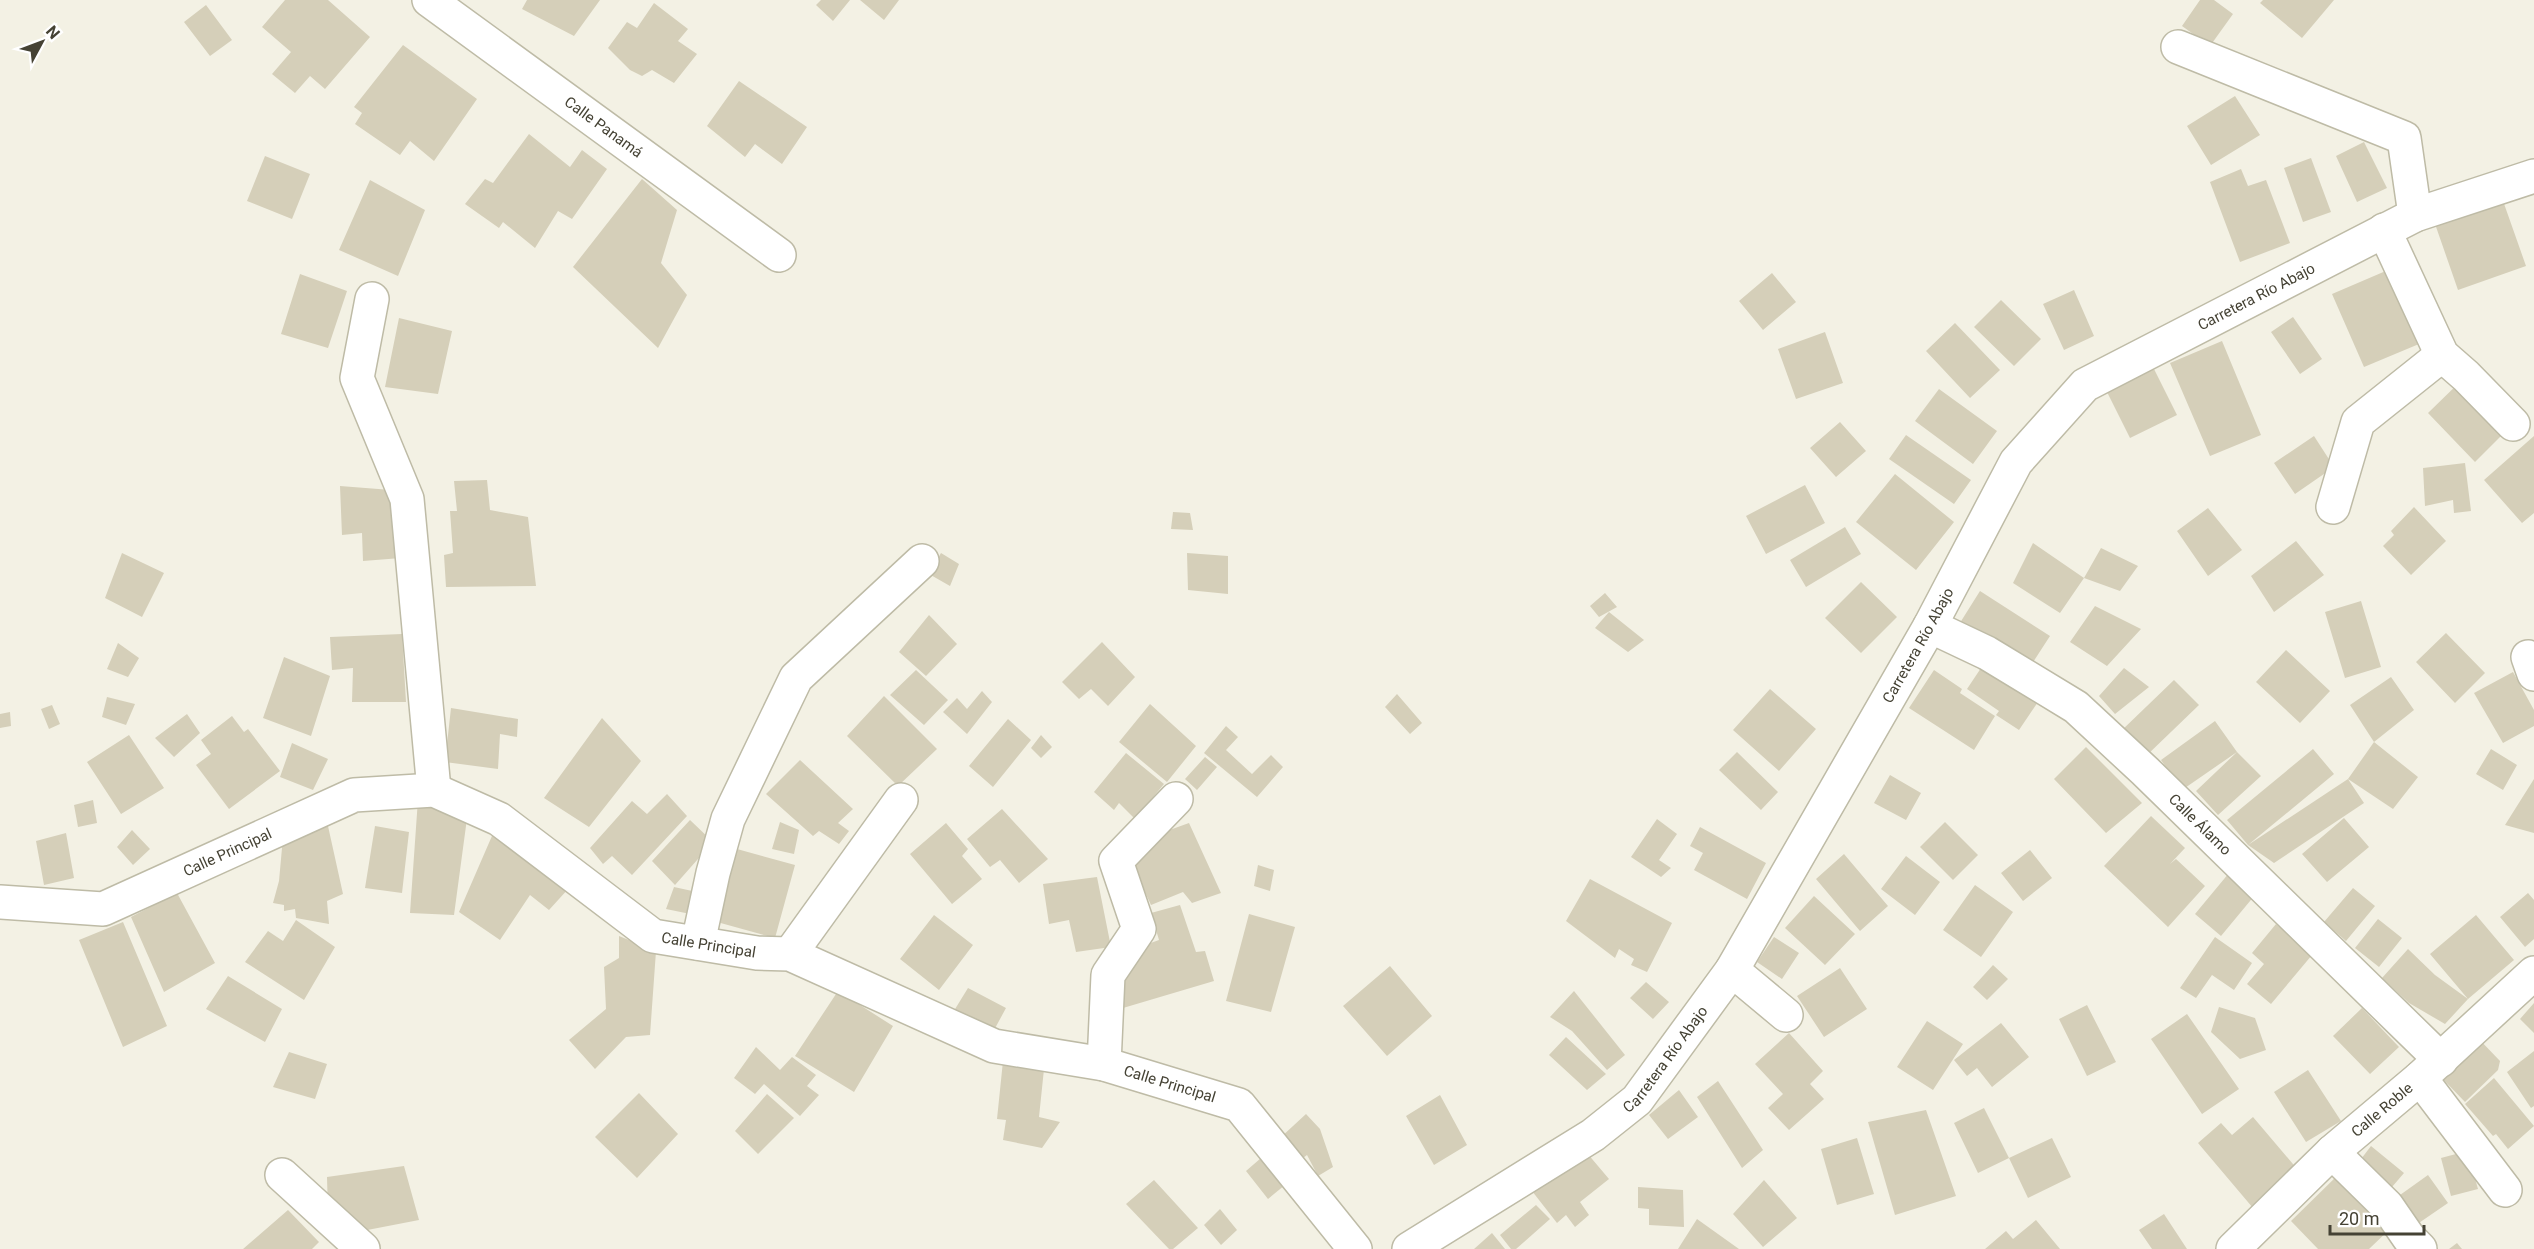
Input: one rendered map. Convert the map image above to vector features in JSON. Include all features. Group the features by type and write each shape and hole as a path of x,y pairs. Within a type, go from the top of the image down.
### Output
{"street":[{"name":"Calle Panamá","path":"429,0 779,255"},
{"path":"2178,47 2404,138 2415,214"},
{"name":"Carretera Río Abajo","path":"1409,1249 1593,1135 1637,1100 1732,970 1930,626 2016,462 2085,385 2415,214 2534,176"},
{"path":"2384,230 2442,355 2513,424"},
{"path":"372,299 357,378 407,499 434,790"},
{"path":"2333,507 2358,422 2442,355"},
{"path":"698,943 713,873 728,819 796,678 922,561"},
{"name":"Calle Álamo","path":"1930,626 1987,653 2076,706 2145,771 2430,1069 2505,1190"},
{"name":"Calle Principal","path":"0,902 103,909 354,795 434,790 499,819 653,936 757,953 790,954 994,1046 1104,1064 1239,1106 1355,1249"},
{"path":"1104,1064 1108,975 1138,929 1116,861 1176,799"},
{"path":"790,954 901,800"},
{"path":"1732,970 1786,1015"},
{"name":"Calle Roble","path":"2233,1249 2332,1152 2430,1069 2534,974"},
{"path":"2332,1152 2387,1206 2409,1238 2420,1249"},
{"path":"282,1175 363,1249"}],"building":[{"path":"285,0 328,0 370,37 325,89 310,76 295,93 272,74 291,52 262,27"},
{"path":"527,0 600,0 574,36 522,9"},
{"path":"821,0 850,0 833,21 816,5"},
{"path":"860,0 899,0 884,20"},
{"path":"2200,0 2214,0 2233,14 2210,46 2182,26"},
{"path":"2263,0 2334,0 2302,38 2260,3"},
{"path":"654,3 688,29 678,41 697,54 674,83 652,70 642,76 630,70 608,48 627,22 637,28"},
{"path":"206,5 232,40 210,56 184,22"},
{"path":"403,45 477,99 434,161 410,141 400,155 355,124 362,113 354,107"},
{"path":"739,81 807,127 782,164 755,144 745,157 707,126"},
{"path":"2235,96 2260,135 2211,165 2187,126"},
{"path":"529,134 570,167 582,150 607,169 572,219 558,211 535,248 503,222 499,228 465,204 485,179 493,183"},
{"path":"2364,142 2387,188 2357,202 2336,156"},
{"path":"265,156 310,174 292,219 247,201"},
{"path":"2311,158 2331,212 2303,222 2284,168"},
{"path":"2241,169 2248,186 2266,180 2290,243 2240,262 2210,182"},
{"path":"642,179 677,210 661,263 687,295 658,348 573,267"},
{"path":"370,180 425,210 398,276 339,250"},
{"path":"2502,198 2526,266 2458,290 2434,221"},
{"path":"2388,270 2419,344 2364,367 2332,294"},
{"path":"1772,273 1796,302 1763,330 1739,301"},
{"path":"300,274 347,291 328,348 281,334"},
{"path":"2074,290 2094,336 2064,350 2043,304"},
{"path":"2001,300 2041,339 2014,366 1974,327"},
{"path":"2293,317 2322,359 2300,374 2271,332"},
{"path":"399,318 452,331 438,394 385,387"},
{"path":"1955,323 2000,370 1970,398 1926,351"},
{"path":"1825,332 1843,383 1796,399 1778,349"},
{"path":"2222,341 2261,435 2210,456 2170,363"},
{"path":"2152,365 2177,415 2130,438 2105,388"},
{"path":"2466,376 2513,424 2475,462 2428,413"},
{"path":"1939,389 1997,431 1973,464 1915,421"},
{"path":"1840,422 1866,451 1836,477 1810,448"},
{"path":"1906,435 1971,480 1954,504 1889,459"},
{"path":"2314,436 2334,467 2295,494 2274,463"},
{"path":"2534,436 2534,513 2522,523 2484,480"},
{"path":"2465,463 2471,511 2454,513 2453,500 2425,506 2423,468"},
{"path":"1895,474 1954,522 1916,570 1856,522"},
{"path":"487,480 490,510 528,517 536,586 446,587 444,555 453,553 450,511 457,511 454,481"},
{"path":"1805,485 1825,523 1766,554 1746,516"},
{"path":"340,486 391,490 401,558 363,561 362,533 342,535"},
{"path":"2414,507 2446,541 2411,575 2383,546 2394,535 2391,531"},
{"path":"2208,508 2242,550 2208,576 2177,531"},
{"path":"1173,512 1190,513 1193,530 1171,529"},
{"path":"1845,527 1861,554 1806,587 1790,560"},
{"path":"2296,541 2324,575 2274,612 2251,576"},
{"path":"2033,543 2084,578 2060,613 2013,583"},
{"path":"2101,548 2138,566 2120,591 2084,578"},
{"path":"122,553 164,573 142,617 105,598"},
{"path":"941,553 959,564 950,586 929,574"},
{"path":"1187,553 1228,556 1228,594 1188,590"},
{"path":"1861,582 1897,617 1861,653 1825,618"},
{"path":"1980,591 2050,636 2028,670 1958,626"},
{"path":"1605,593 1617,607 1599,617 1590,606"},
{"path":"2361,601 2381,667 2345,678 2325,612"},
{"path":"2095,606 2141,629 2107,666 2070,642"},
{"path":"1609,612 1644,640 1628,652 1595,628"},
{"path":"929,615 957,644 926,676 899,652"},
{"path":"2446,633 2485,673 2455,703 2416,662"},
{"path":"402,634 406,702 352,702 353,668 332,670 330,637"},
{"path":"1102,642 1135,677 1108,706 1091,689 1079,699 1062,682"},
{"path":"118,643 139,658 128,677 107,669"},
{"path":"2286,650 2330,691 2300,723 2256,682"},
{"path":"284,657 330,676 311,736 263,718"},
{"path":"1985,662 2040,699 2019,730 1996,715 1999,711 1967,689"},
{"path":"2124,668 2149,687 2115,714 2099,696"},
{"path":"916,670 948,700 924,725 890,695"},
{"path":"1934,670 1962,689 1960,693 1995,716 1974,750 1909,708"},
{"path":"2513,672 2534,710 2534,726 2503,743 2474,693"},
{"path":"2391,677 2414,710 2374,742 2350,705"},
{"path":"2174,680 2199,705 2145,757 2120,732"},
{"path":"1770,689 1816,729 1779,771 1733,730"},
{"path":"982,691 992,702 967,734 943,712 957,698 967,709"},
{"path":"1397,694 1422,723 1410,734 1385,707"},
{"path":"884,696 937,749 898,786 847,736"},
{"path":"107,697 135,704 126,725 102,717"},
{"path":"1150,704 1196,746 1167,782 1119,742"},
{"path":"52,705 60,724 49,729 41,709"},
{"path":"451,708 518,719 517,737 500,734 498,769 445,762"},
{"path":"10,712 11,726 0,728 0,714"},
{"path":"187,714 200,733 174,757 155,738"},
{"path":"232,716 244,732 248,729 280,771 229,809 196,765 211,754 201,740"},
{"path":"602,718 641,761 589,827 544,798"},
{"path":"1008,719 1031,740 993,787 969,766"},
{"path":"2215,721 2237,752 2182,790 2161,760"},
{"path":"1226,726 1238,737 1226,750 1252,774 1271,755 1283,767 1257,797 1204,753"},
{"path":"129,735 164,788 121,814 87,762"},
{"path":"1041,735 1052,747 1041,758 1031,748"},
{"path":"2374,742 2418,777 2393,809 2348,779"},
{"path":"292,743 328,759 313,790 280,777"},
{"path":"2086,747 2142,803 2106,833 2054,779"},
{"path":"2313,749 2334,774 2248,845 2227,820"},
{"path":"2491,749 2517,765 2503,790 2476,774"},
{"path":"1737,752 1778,792 1761,810 1719,770"},
{"path":"2237,752 2261,776 2218,815 2196,791"},
{"path":"1126,753 1164,784 1135,819 1119,803 1114,810 1094,792"},
{"path":"1205,757 1217,767 1197,790 1185,779"},
{"path":"800,760 853,809 838,823 849,831 839,844 819,831 813,836 766,794"},
{"path":"1890,775 1921,793 1906,820 1874,803"},
{"path":"2348,779 2364,803 2274,863 2248,845"},
{"path":"2534,779 2534,833 2505,825"},
{"path":"667,794 687,816 632,875 612,856 603,864 590,848 632,801 647,814"},
{"path":"418,799 468,811 454,915 410,913"},
{"path":"93,800 97,823 78,827 74,805"},
{"path":"1002,809 1048,859 1019,883 1000,860 990,867 967,839"},
{"path":"2151,816 2185,848 2170,864 2176,859 2205,886 2168,927 2104,866"},
{"path":"326,817 343,894 327,901 329,924 296,918 295,909 284,911 284,905 273,903 279,881 283,837"},
{"path":"2344,818 2369,847 2327,882 2302,854"},
{"path":"1657,819 1677,834 1659,860 1671,868 1661,877 1631,857"},
{"path":"690,820 713,842 675,885 652,861"},
{"path":"780,822 799,830 794,854 772,849"},
{"path":"1945,822 1978,855 1953,880 1920,847"},
{"path":"946,823 968,849 962,856 982,879 952,904 910,854"},
{"path":"1189,823 1221,893 1192,903 1183,892 1151,905 1131,862 1146,854 1139,841"},
{"path":"375,826 409,832 402,893 365,888"},
{"path":"1700,827 1766,863 1747,899 1694,870 1703,853 1690,846"},
{"path":"495,829 569,888 549,910 530,895 500,940 459,912"},
{"path":"132,830 150,849 133,865 117,847"},
{"path":"66,833 74,878 44,885 36,841"},
{"path":"737,849 795,865 775,938 717,922"},
{"path":"2030,850 2052,878 2023,901 2001,873"},
{"path":"1844,854 1888,906 1860,931 1816,879"},
{"path":"1906,856 1940,882 1915,915 1881,889"},
{"path":"1258,865 1274,870 1270,891 1254,886"},
{"path":"2229,873 2255,895 2221,936 2195,914"},
{"path":"1097,877 1111,947 1076,952 1069,920 1049,924 1043,884"},
{"path":"1590,879 1672,923 1647,972 1631,965 1634,959 1619,949 1615,958 1566,921"},
{"path":"1975,885 2013,912 1981,957 1943,930"},
{"path":"674,887 706,894 700,916 666,909"},
{"path":"2353,888 2375,906 2346,941 2324,922"},
{"path":"177,893 215,963 164,992 131,917"},
{"path":"2528,893 2534,900 2534,939 2525,947 2500,917"},
{"path":"1814,896 1855,934 1825,965 1785,928"},
{"path":"1180,905 1196,952 1205,951 1214,981 1123,1008 1121,972 1134,949 1159,940 1151,913"},
{"path":"1249,914 1295,927 1271,1012 1226,1001"},
{"path":"934,915 973,945 939,990 900,959"},
{"path":"2476,915 2514,960 2468,999 2430,954"},
{"path":"2378,919 2402,938 2379,967 2355,948"},
{"path":"296,920 335,947 304,1000 245,962 268,931 283,941"},
{"path":"123,922 167,1026 123,1047 79,940"},
{"path":"2276,924 2312,955 2271,1004 2247,984 2264,964 2252,953"},
{"path":"619,936 656,951 650,1035 626,1037 595,1069 569,1040 606,1009 604,967 619,958"},
{"path":"1774,937 1799,953 1782,979 1757,962"},
{"path":"2215,937 2252,963 2234,990 2212,975 2196,998 2180,988"},
{"path":"2408,949 2435,975 2468,999 2445,1024 2409,1003 2382,978"},
{"path":"1993,965 2008,979 1987,1000 1973,987"},
{"path":"1390,966 1432,1016 1387,1056 1343,1006"},
{"path":"1840,968 1867,1009 1824,1037 1797,996"},
{"path":"228,976 282,1009 265,1042 206,1009"},
{"path":"1646,982 1669,1002 1653,1019 1630,998"},
{"path":"968,988 1006,1008 993,1032 952,1014"},
{"path":"838,991 893,1026 854,1092 795,1056"},
{"path":"1574,991 1625,1055 1607,1070 1572,1031 1550,1017"},
{"path":"2534,1003 2534,1033 2520,1019"},
{"path":"2087,1005 2116,1062 2087,1076 2059,1019"},
{"path":"2219,1007 2255,1018 2266,1050 2240,1059 2211,1032"},
{"path":"2362,1008 2399,1047 2370,1074 2333,1036"},
{"path":"2187,1014 2239,1089 2202,1114 2151,1039"},
{"path":"1927,1021 1963,1044 1933,1090 1897,1067"},
{"path":"2001,1023 2029,1057 1992,1087 1977,1068 1967,1076 1954,1060"},
{"path":"1789,1033 1823,1071 1810,1084 1824,1099 1789,1130 1768,1108 1783,1094 1755,1064"},
{"path":"1566,1037 1606,1074 1587,1090 1549,1055"},
{"path":"2477,1037 2500,1061 2498,1070 2465,1102 2438,1074"},
{"path":"756,1047 780,1070 792,1057 816,1075 807,1086 819,1095 800,1116 764,1084 755,1094 734,1078"},
{"path":"2534,1051 2534,1106 2531,1108 2507,1072"},
{"path":"289,1052 327,1064 315,1099 273,1087"},
{"path":"1003,1061 1044,1069 1039,1117 1060,1122 1042,1148 1003,1140 1006,1120 997,1119"},
{"path":"2308,1070 2341,1121 2306,1142 2274,1092"},
{"path":"2494,1078 2534,1126 2508,1149 2496,1134 2493,1136 2465,1104"},
{"path":"1718,1081 1763,1150 1742,1168 1697,1097"},
{"path":"1679,1090 1698,1117 1668,1139 1649,1115"},
{"path":"639,1093 678,1134 637,1178 595,1137"},
{"path":"767,1094 794,1118 758,1154 735,1131"},
{"path":"1440,1095 1467,1145 1434,1165 1406,1116"},
{"path":"1984,1108 2009,1158 1978,1173 1954,1123"},
{"path":"1926,1110 1956,1196 1895,1215 1868,1122"},
{"path":"1306,1114 1320,1129 1333,1167 1318,1176 1307,1155 1299,1161 1280,1138"},
{"path":"2253,1117 2298,1170 2253,1208 2198,1143 2221,1123 2232,1135"},
{"path":"1857,1138 1874,1194 1837,1205 1821,1149"},
{"path":"2052,1138 2071,1177 2028,1198 2009,1158"},
{"path":"2371,1146 2404,1173 2386,1194 2355,1167"},
{"path":"2471,1150 2470,1161 2478,1189 2451,1196 2441,1158"},
{"path":"1587,1153 1609,1179 1580,1202 1589,1215 1575,1227 1566,1215 1557,1223 1532,1191"},
{"path":"1261,1158 1285,1185 1268,1199 1246,1171"},
{"path":"404,1166 419,1220 357,1232 328,1213 327,1177"},
{"path":"2340,1173 2392,1227 2369,1249 2318,1249 2291,1221"},
{"path":"2428,1175 2448,1203 2413,1227 2393,1200"},
{"path":"1154,1180 1198,1228 1173,1249 1169,1249 1126,1204"},
{"path":"1764,1180 1797,1218 1763,1247 1733,1214"},
{"path":"1638,1187 1683,1190 1684,1227 1649,1225 1649,1209 1638,1208"},
{"path":"1536,1205 1550,1219 1516,1249 1511,1249 1500,1235"},
{"path":"1220,1209 1237,1230 1221,1245 1204,1225"},
{"path":"288,1210 319,1242 312,1249 243,1249"},
{"path":"2164,1214 2187,1249 2152,1249 2139,1230"},
{"path":"1697,1219 1739,1249 1678,1249"},
{"path":"2036,1220 2060,1249 1985,1249 2006,1231 2013,1239"},
{"path":"1492,1233 1505,1249 1474,1249"},
{"path":"2457,1243 2462,1249 2449,1249"}]}
